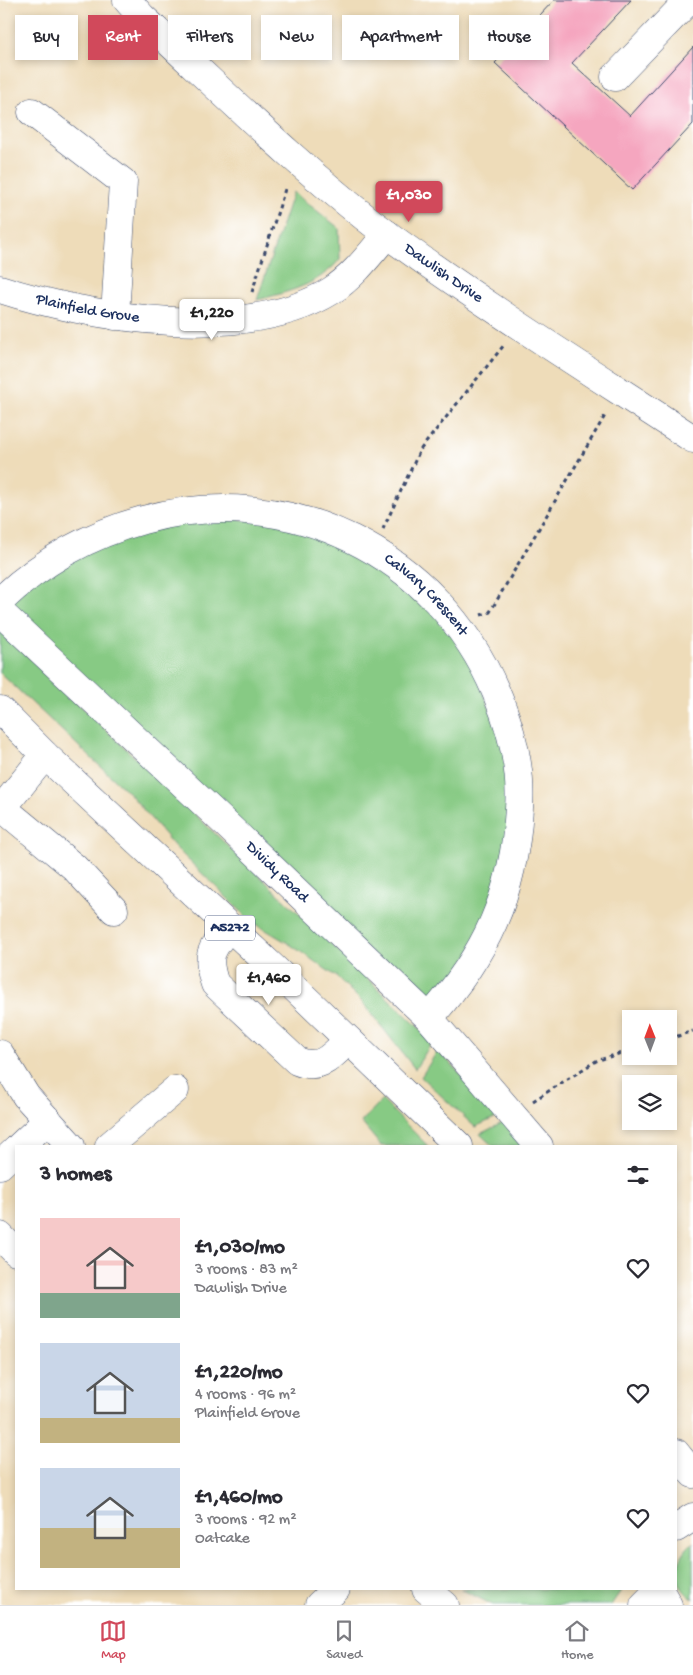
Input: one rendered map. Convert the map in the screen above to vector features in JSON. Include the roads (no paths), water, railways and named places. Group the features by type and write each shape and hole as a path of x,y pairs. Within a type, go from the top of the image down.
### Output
{"street":[{"name":"Dawlish Drive","path":"127,0 142,17 295,157 387,234 520,326 693,439"},
{"path":"615,77 689,0"},
{"path":"32,112 123,182 115,316"},
{"name":"Plainfield Grove","path":"0,289 86,312 115,316 160,320 243,319 274,313 305,303 331,291 356,270 387,234"},
{"name":"Calvary Crescent","path":"0,602 28,575 74,546 119,526 160,515 201,508 238,508 272,512 316,524 373,550 406,571 434,598 458,625 490,679 502,706 515,757 519,807 510,866 502,901 488,938 454,991 429,1018"},
{"name":"Dividy Road","path":"0,612 429,1018 538,1145"},
{"name":"A5272","path":"0,710 44,755 229,927 458,1145"},
{"path":"44,755 1,808 74,867 114,910"},
{"path":"229,927 209,957 216,984 297,1061 309,1066 320,1064 348,1040"},
{"path":"0,1054 26,1096 70,1145"},
{"path":"110,1145 175,1090"},
{"path":"21,1145 48,1120"},
{"path":"0,1165 15,1151"},
{"path":"0,1236 15,1251"},
{"path":"677,1454 693,1474"},
{"path":"677,1527 693,1517"},
{"path":"319,1605 335,1590"},
{"path":"427,1590 445,1605"},
{"path":"644,1605 658,1590"},
{"path":"660,1590 668,1605"}]}
